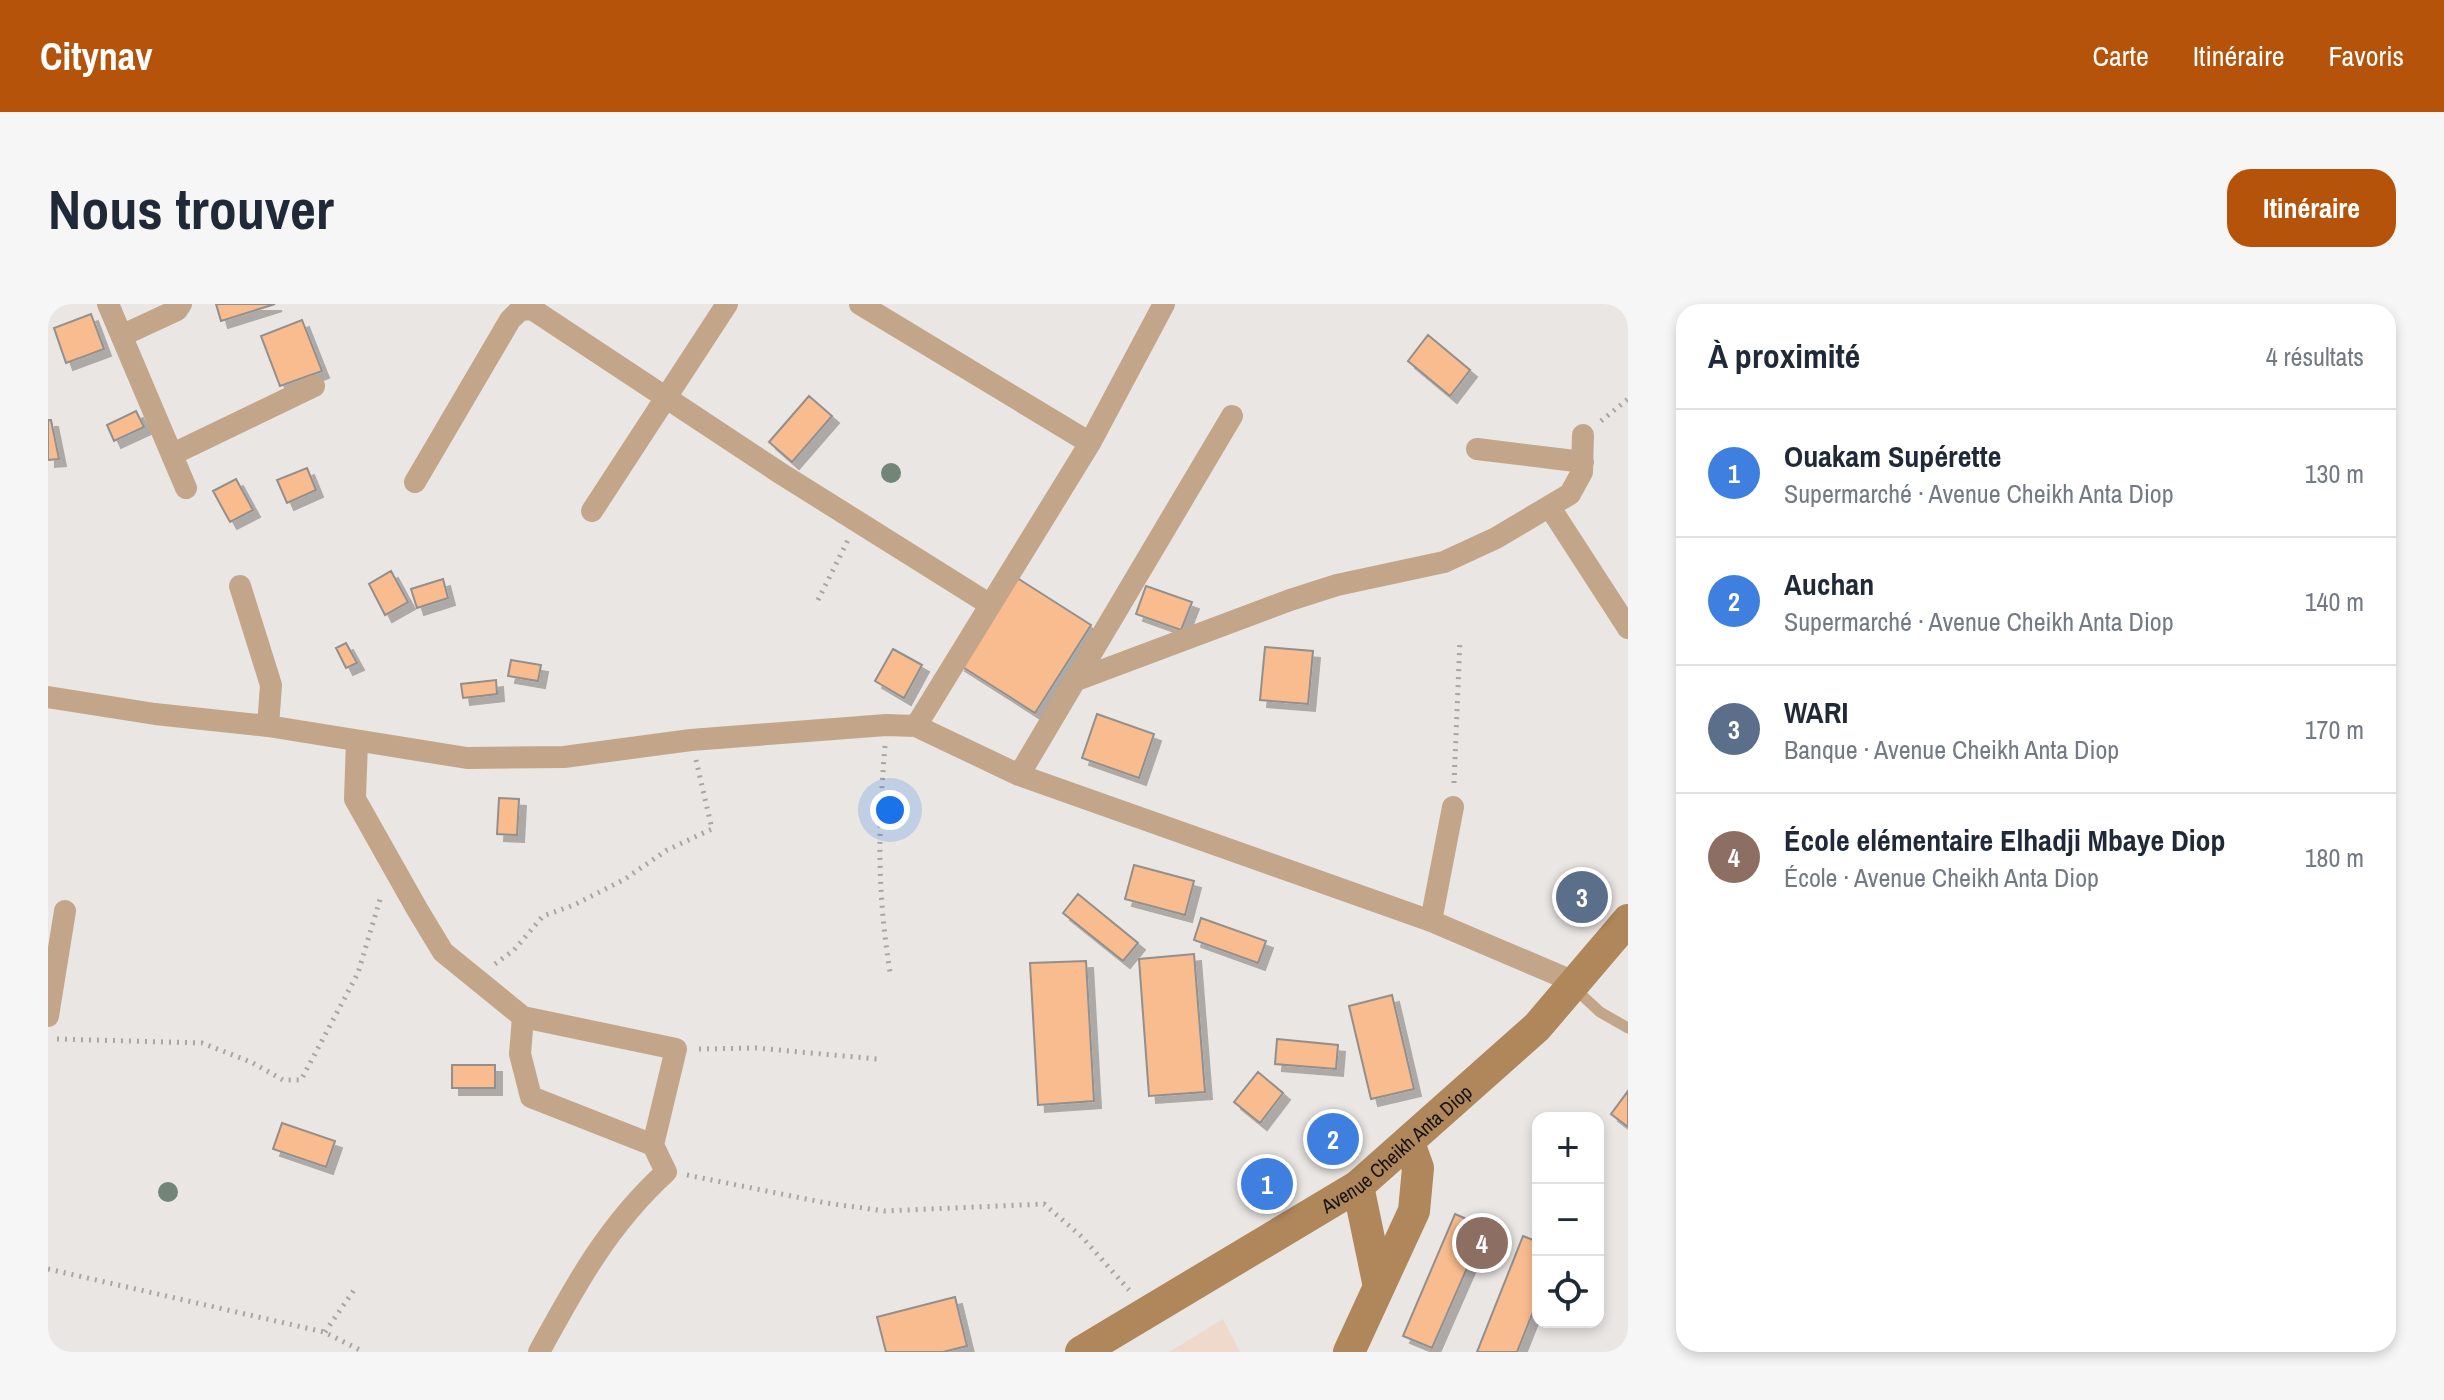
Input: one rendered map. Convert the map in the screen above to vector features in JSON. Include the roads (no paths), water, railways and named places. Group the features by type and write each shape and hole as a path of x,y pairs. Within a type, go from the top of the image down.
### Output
{"street":[{"path":"108,304 186,488"},
{"path":"123,335 177,310 181,304"},
{"path":"592,511 665,394 727,304"},
{"path":"860,304 1090,443"},
{"path":"916,726 1090,443 1164,304"},
{"path":"415,482 510,320 520,310 532,309 665,394 780,473 989,604"},
{"path":"173,454 314,386"},
{"path":"1019,775 1232,416"},
{"path":"1074,681 1290,600 1337,585 1444,562 1551,509 1570,494 1583,462 1583,435"},
{"path":"1477,449 1583,462"},
{"path":"1551,509 1628,628"},
{"path":"240,586 271,685 268,726"},
{"path":"48,697 481,758 564,757 691,740 886,725 916,726 1019,775 1431,921 1576,986"},
{"path":"357,741 355,799 366,825 443,952 523,1017 676,1049 653,1145 666,1172 630,1205 539,1352"},
{"path":"1431,921 1453,807"},
{"path":"48,1016 65,911"},
{"name":"Avenue Cheikh Anta Diop","path":"1081,1352 1358,1186 1537,1027 1576,986 1628,920"},
{"path":"523,1017 520,1054 531,1097 653,1145"},
{"path":"1349,1352 1378,1282 1401,1244 1414,1211 1418,1168 1409,1143"},
{"path":"1358,1186 1378,1282"},
{"path":"1330,1352 1363,1319"}],"lane":[{"path":"1576,986 1600,1012 1628,1028"}],"place":[{"name":"WARI","path":"1582,897"},
{"name":"Auchan","path":"1333,1139"},
{"name":"Ouakam Supérette","path":"1267,1184"},
{"name":"École elémentaire Elhadji Mbaye Diop","path":"1482,1243"}]}
